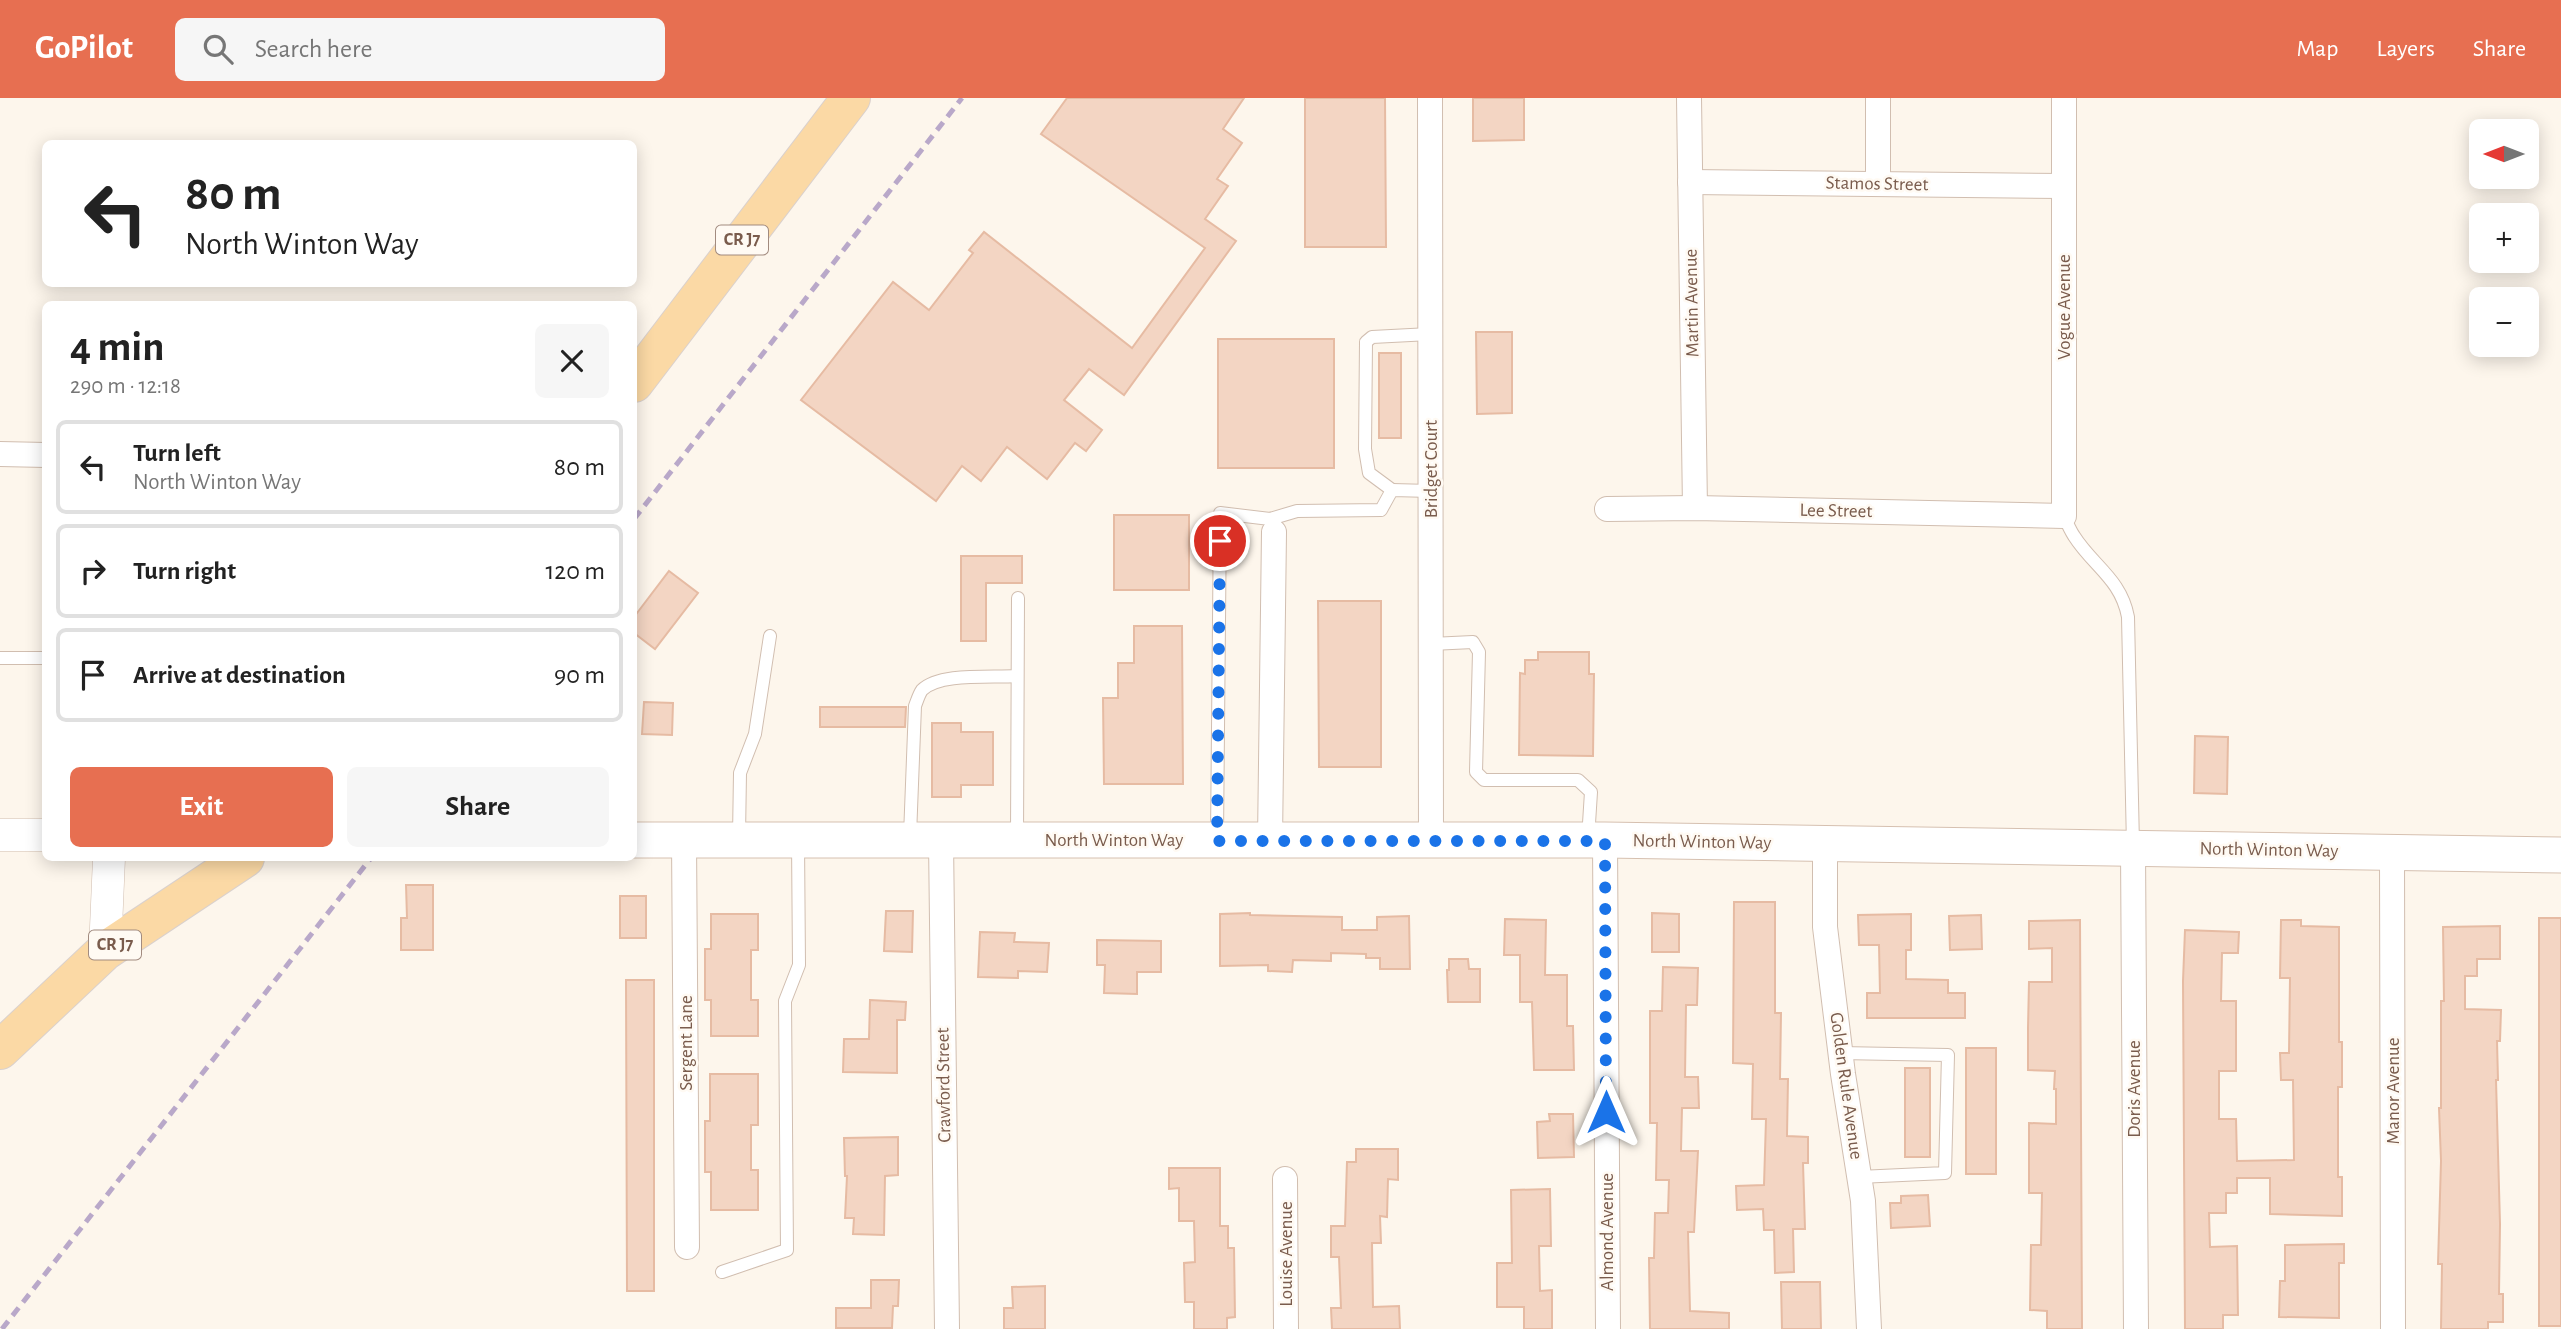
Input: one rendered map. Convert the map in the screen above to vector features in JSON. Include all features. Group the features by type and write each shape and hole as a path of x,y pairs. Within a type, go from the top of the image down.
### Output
{"main road":[{"name":"CR J7","path":"637,379 851,98"},
{"name":"North Winton Way","path":"637,840 1596,841 2561,855"},
{"name":"CR J7","path":"0,1050 105,951 240,861"}],"street":[{"name":"Bridget Court","path":"1430,98 1431,841"},
{"name":"Martin Avenue","path":"1689,98 1695,508"},
{"path":"1878,98 1878,184"},
{"name":"Vogue Avenue","path":"2064,98 2064,516"},
{"name":"Stamos Street","path":"1689,182 2064,186"},
{"path":"0,454 42,455"},
{"name":"Lee Street","path":"1607,509 1695,508 2064,516"},
{"path":"1270,841 1272,525"},
{"path":"0,835 42,835"},
{"name":"Sergent Lane","path":"684,840 687,1247"},
{"name":"Crawford Street","path":"926,840 947,1329"},
{"name":"Almond Avenue","path":"1596,841 1608,1329"},
{"name":"Golden Rule Avenue","path":"1825,844 1825,927 1840,1053 1863,1201 1869,1329"},
{"name":"Doris Avenue","path":"2133,848 2136,1329"},
{"name":"Manor Avenue","path":"2392,852 2393,1329"},
{"path":"105,951 109,861"},
{"name":"Louise Avenue","path":"1285,1179 1286,1329"}],"lane":[{"path":"1430,334 1372,337 1366,342 1364,449 1369,473 1392,490 1431,491"},
{"path":"1217,841 1220,513 1272,525 1297,511 1381,510 1392,490"},
{"path":"2064,516 2074,537 2102,567 2125,599 2128,617 2133,848"},
{"path":"1017,841 1018,598"},
{"path":"739,840 740,773 755,734 770,636"},
{"path":"1431,644 1473,642 1479,652 1476,772 1484,780 1578,780 1591,792 1596,841"},
{"path":"0,658 42,658"},
{"path":"926,840 915,706 922,691 938,681 966,677 1017,676"},
{"path":"722,1272 787,1250 785,1001 799,965 798,840"},
{"path":"1840,1053 1948,1055 1945,1173 1859,1177"}],"building":[{"path":"1067,98 1244,98 1223,129 1242,143 1217,179 1228,186 1205,219 1236,241 1124,395 1089,369 1064,400 1102,430 1086,451 1075,443 1047,479 1007,447 981,481 962,466 936,501 801,400 893,282 929,310 973,253 969,250 984,232 1132,348 1205,248 1041,134"},
{"path":"1305,98 1385,98 1386,247 1305,247"},
{"path":"1473,98 1524,98 1524,140 1473,141"},
{"path":"1476,332 1512,332 1512,413 1477,414"},
{"path":"1218,339 1334,339 1334,468 1218,468"},
{"path":"1379,353 1401,353 1401,438 1379,438"},
{"path":"1114,515 1189,515 1189,590 1114,590"},
{"path":"961,556 1022,556 1022,583 986,583 986,641 961,641"},
{"path":"669,571 698,593 655,649 637,635 637,613"},
{"path":"1318,601 1381,601 1381,767 1319,767"},
{"path":"1134,626 1182,626 1183,784 1104,784 1103,698 1118,698 1118,663 1134,663"},
{"path":"1538,652 1589,652 1589,674 1594,674 1593,756 1519,755 1520,673 1525,674 1525,660 1538,660"},
{"path":"644,702 673,703 672,735 642,734"},
{"path":"820,707 906,707 905,727 820,727"},
{"path":"932,723 961,723 961,732 993,732 993,785 961,785 961,797 932,797"},
{"path":"2195,736 2228,737 2227,794 2194,793"},
{"path":"406,885 433,885 433,950 401,950 401,918 407,918"},
{"path":"620,896 646,896 646,938 620,938"},
{"path":"1734,902 1775,902 1775,1013 1781,1013 1780,1079 1788,1079 1787,1136 1808,1137 1808,1163 1803,1163 1805,1229 1793,1229 1794,1272 1775,1273 1774,1230 1764,1230 1763,1209 1737,1210 1736,1186 1764,1185 1766,1119 1752,1119 1753,1064 1733,1063"},
{"path":"886,911 913,911 912,952 884,951"},
{"path":"1652,913 1679,914 1679,952 1652,952"},
{"path":"711,914 758,914 758,950 751,950 751,1000 758,1000 758,1036 711,1036 711,1000 705,1000 705,949 711,949"},
{"path":"1220,914 1342,917 1342,930 1377,930 1377,917 1409,916 1410,969 1380,969 1380,958 1366,958 1366,954 1331,953 1331,961 1293,960 1292,972 1268,971 1268,965 1220,966"},
{"path":"1911,914 1911,950 1906,950 1906,979 1948,980 1948,993 1965,993 1965,1018 1867,1018 1867,993 1880,993 1879,945 1859,945 1858,915"},
{"path":"1981,915 1982,949 1950,950 1949,916"},
{"path":"2539,918 2561,918 2561,1326 2539,1326"},
{"path":"1505,919 1546,920 1545,975 1567,975 1567,1026 1573,1026 1574,1070 1534,1070 1532,1002 1520,1002 1520,955 1504,955"},
{"path":"2080,920 2082,1329 2047,1329 2047,1311 2030,1310 2031,1245 2041,1245 2042,1193 2029,1193 2029,1123 2056,1124 2055,1071 2028,1070 2028,1028 2029,982 2052,982 2052,948 2029,949 2029,921"},
{"path":"2281,920 2301,920 2301,926 2339,927 2339,1042 2342,1042 2342,1087 2338,1087 2338,1177 2342,1177 2342,1216 2270,1214 2270,1178 2237,1178 2237,1193 2226,1193 2226,1213 2209,1213 2210,1247 2237,1246 2238,1315 2223,1315 2223,1329 2185,1329 2185,930 2239,932 2238,953 2222,953 2221,1001 2236,1001 2236,1071 2219,1071 2219,1119 2236,1119 2237,1161 2294,1160 2293,1080 2281,1080 2280,1053 2289,1053 2290,978 2280,978"},
{"path":"2500,926 2500,959 2477,959 2477,976 2465,976 2465,1009 2501,1010 2496,1080 2499,1294 2503,1294 2503,1322 2488,1322 2488,1329 2441,1329 2442,1264 2438,1264 2443,927"},
{"path":"980,932 1015,933 1014,942 1049,943 1047,972 1018,971 1018,978 978,977"},
{"path":"1097,940 1161,941 1161,972 1137,972 1137,994 1104,993 1105,965 1097,965"},
{"path":"1449,959 1468,959 1469,969 1480,969 1480,1002 1448,1002"},
{"path":"1663,967 1698,968 1697,1005 1686,1005 1685,1077 1698,1077 1699,1108 1682,1108 1681,1151 1698,1151 1694,1232 1688,1232 1690,1311 1729,1313 1729,1329 1650,1329 1649,1258 1654,1258 1655,1213 1668,1213 1669,1180 1656,1180 1657,1123 1650,1123 1650,1011 1662,1011"},
{"path":"626,980 654,980 654,1291 627,1291"},
{"path":"870,1000 906,1002 905,1020 897,1020 897,1073 843,1072 844,1039 869,1039"},
{"path":"1966,1048 1996,1048 1996,1174 1966,1174"},
{"path":"1905,1068 1930,1068 1930,1157 1905,1157"},
{"path":"710,1074 758,1074 758,1125 751,1125 751,1170 758,1170 758,1210 711,1210 711,1172 705,1172 705,1121 710,1121"},
{"path":"1549,1114 1573,1114 1574,1157 1538,1158 1537,1122 1550,1121"},
{"path":"898,1137 898,1175 885,1176 884,1235 853,1234 854,1218 845,1218 847,1176 844,1138"},
{"path":"1356,1149 1398,1149 1398,1180 1388,1179 1387,1217 1380,1216 1381,1243 1372,1243 1373,1307 1399,1306 1400,1329 1332,1329 1331,1308 1341,1308 1339,1257 1331,1257 1331,1226 1345,1226 1347,1162 1356,1162"},
{"path":"1169,1168 1220,1168 1220,1226 1228,1226 1228,1248 1234,1248 1235,1317 1227,1318 1227,1329 1194,1329 1194,1302 1185,1302 1184,1263 1195,1262 1194,1221 1179,1221 1179,1188 1169,1189"},
{"path":"1550,1189 1551,1246 1539,1246 1540,1291 1552,1290 1552,1329 1524,1329 1524,1307 1497,1307 1497,1263 1512,1263 1511,1190"},
{"path":"1928,1195 1930,1226 1891,1228 1890,1203 1901,1203 1901,1196"},
{"path":"2344,1244 2344,1263 2339,1263 2339,1318 2279,1317 2280,1281 2285,1281 2285,1245"},
{"path":"871,1280 899,1280 898,1306 893,1306 892,1328 836,1328 836,1308 871,1308"},
{"path":"1781,1282 1820,1282 1821,1329 1782,1329"},
{"path":"1045,1286 1045,1329 1004,1329 1004,1308 1013,1308 1012,1287"}],"railway":[{"path":"637,515 962,98"},
{"path":"2,1329 369,861"}],"route":[{"path":"1220,541 1217,841 1605,841 1606,1112"}]}
